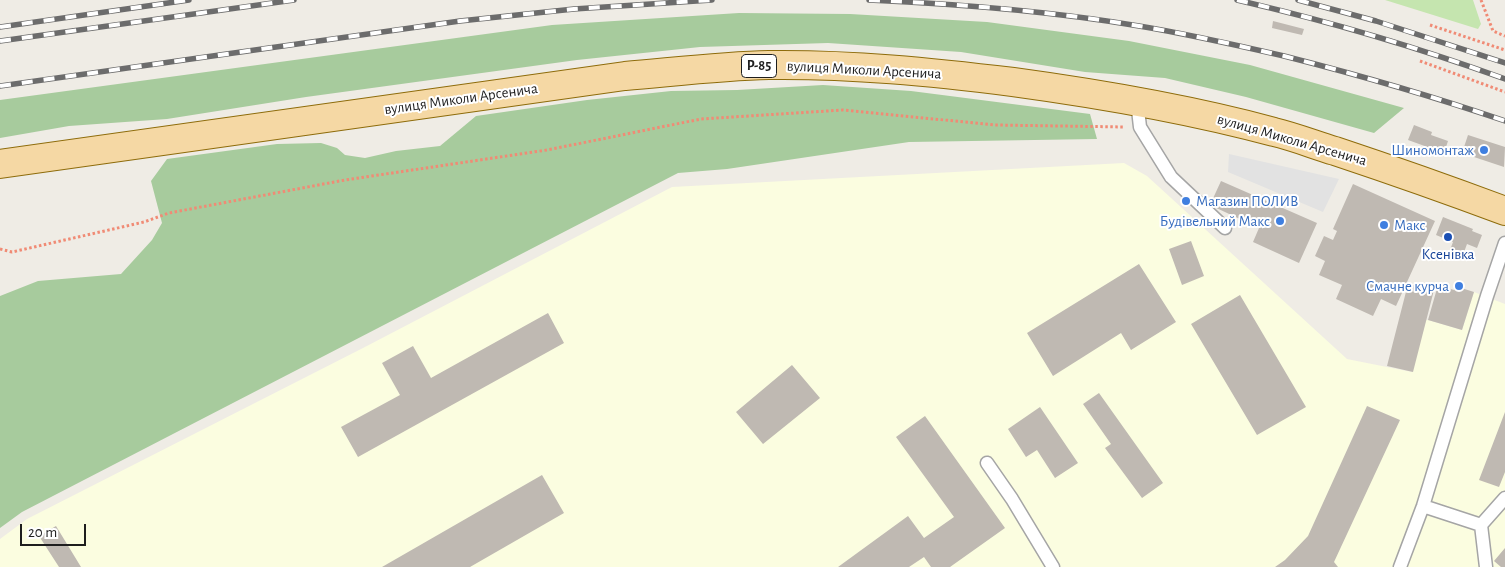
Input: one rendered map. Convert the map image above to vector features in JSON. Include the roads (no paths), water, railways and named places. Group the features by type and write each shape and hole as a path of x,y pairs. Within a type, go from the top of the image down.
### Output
{"main road":[{"name":"вулиця Миколи Арсенича","path":"0,164 625,76 769,65 834,66 904,70 1057,88 1138,114 1206,115 1276,132 1411,176 1505,211"}],"lane":[{"path":"1138,114 1170,177 1225,228"},
{"path":"1400,567 1423,506 1505,243"},
{"path":"987,463 1012,499 1053,567"},
{"path":"1486,567 1481,525 1505,498"},
{"path":"1423,506 1481,525"}],"railway":[{"path":"0,27 189,0"},
{"path":"0,41 294,0"},
{"path":"0,86 460,21 574,9 712,0"},
{"path":"869,0 1038,12 1176,33 1284,56 1423,94 1505,121"},
{"path":"1237,0 1372,35 1505,79"},
{"path":"1298,0 1376,21 1505,63"}],"place":[{"name":"Шиномонтаж","path":"1484,150"},
{"name":"Магазин ПОЛИВ","path":"1186,201"},
{"name":"Будівельний Макс","path":"1280,221"},
{"name":"Макс","path":"1384,225"},
{"name":"Ксенівка","path":"1448,237"},
{"name":"Смачне курча","path":"1459,286"}]}
